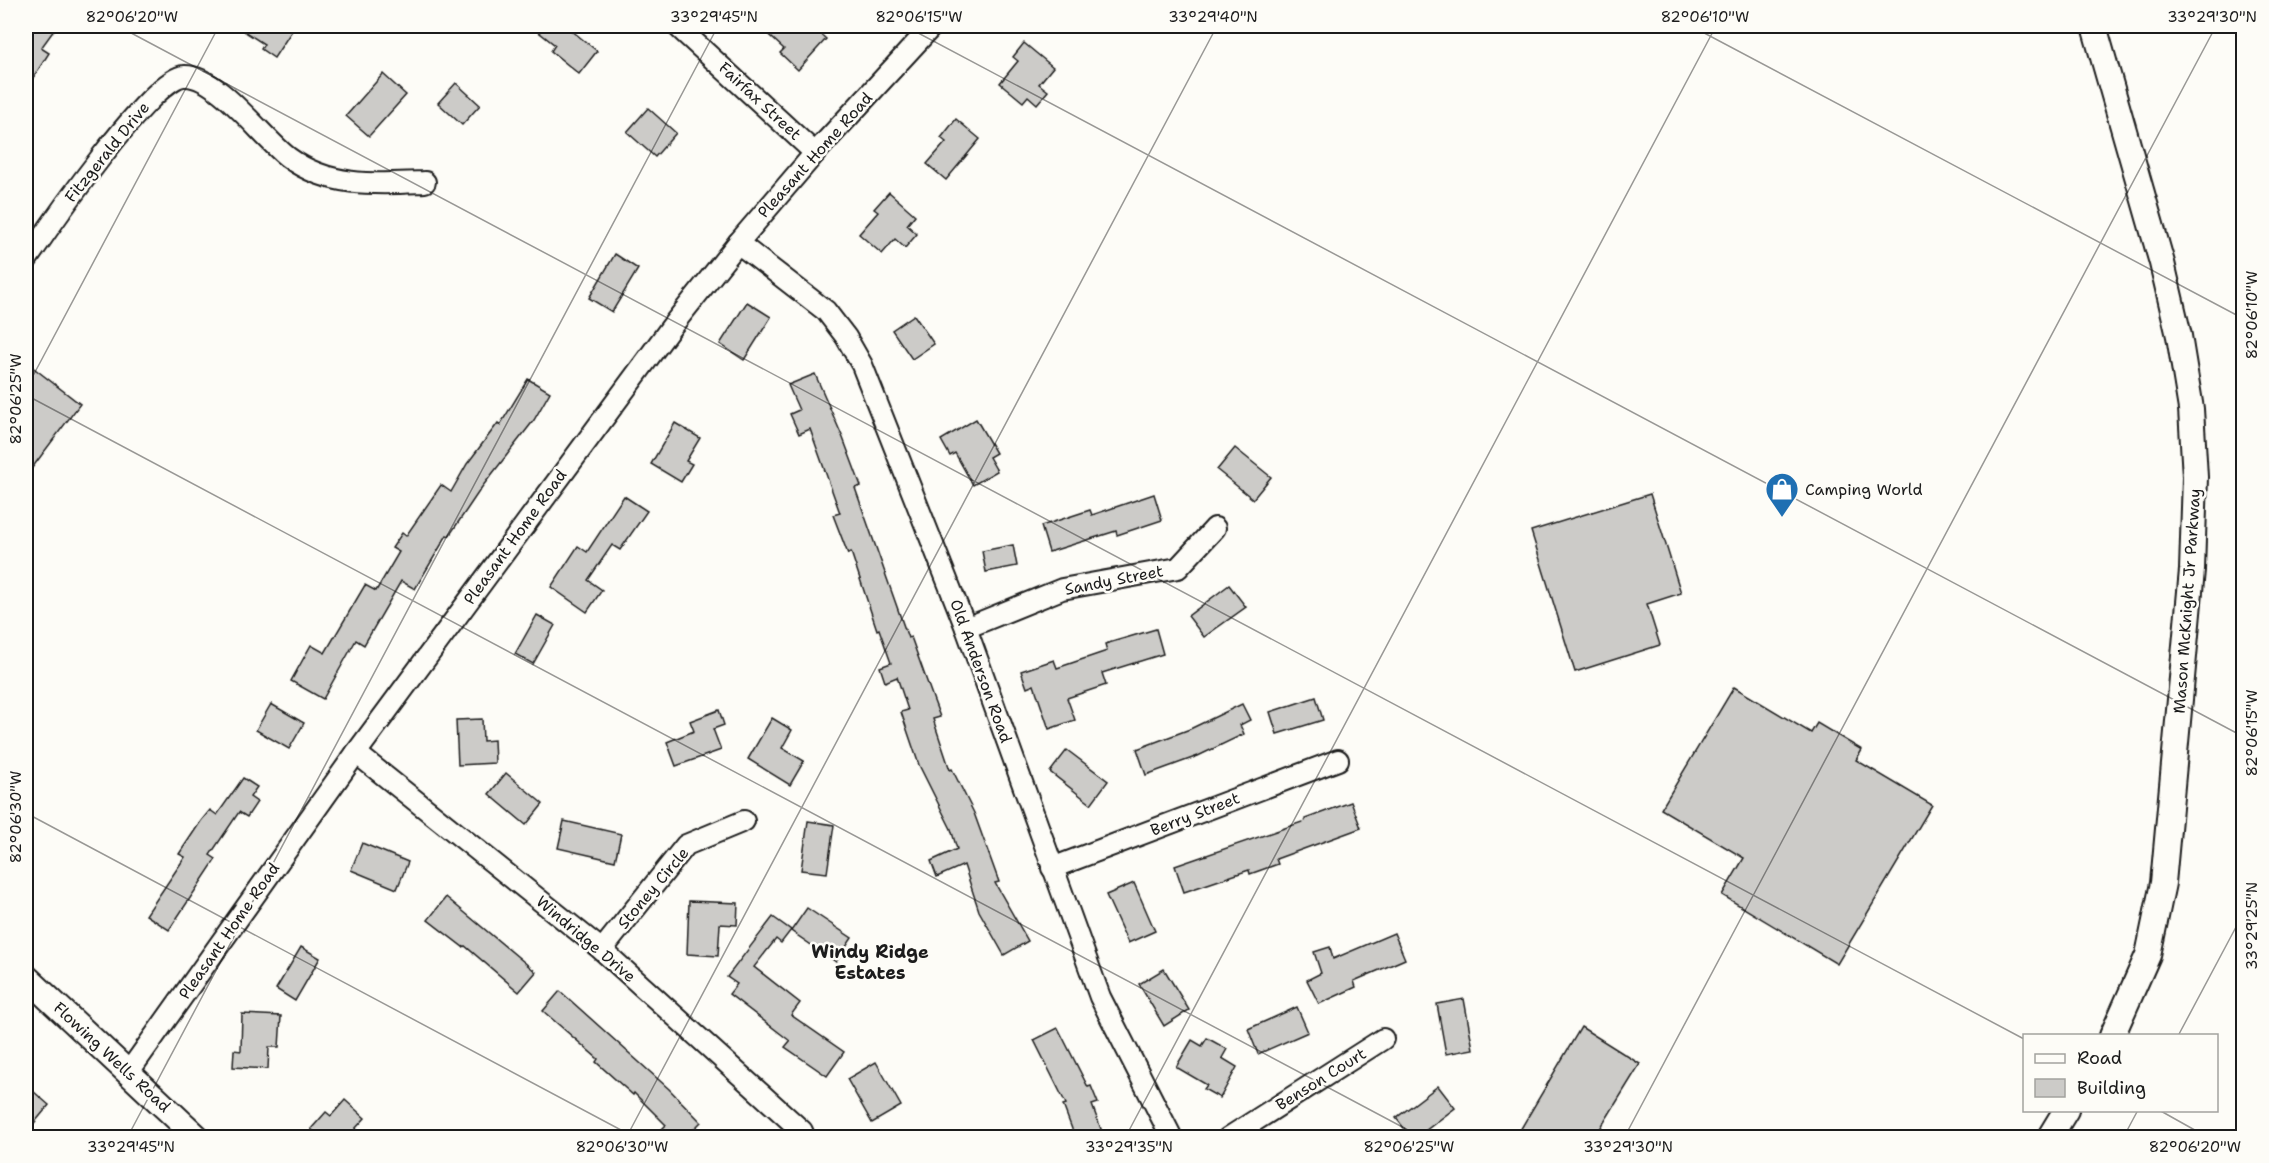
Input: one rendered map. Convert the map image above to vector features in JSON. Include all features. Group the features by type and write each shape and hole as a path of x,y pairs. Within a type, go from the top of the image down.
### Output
{"main road":[{"name":"Mason McKnight Jr Parkway","path":"2094,26 2162,263 2179,336 2191,409 2195,477 2192,570 2163,883 2148,955 2112,1034"},
{"name":"Flowing Wells Road","path":"26,977 198,1137"},
{"path":"2049,1137 2065,1112"}],"street":[{"name":"Fairfax Street","path":"677,26 815,153"},
{"name":"Pleasant Home Road","path":"128,1073 356,753 599,423 738,243 815,153 932,26"},
{"name":"Fitzgerald Drive","path":"26,261 93,167 151,98 183,75 202,79 224,95 290,159 325,176 360,184 425,182"},
{"name":"Old Anderson Road","path":"738,243 826,311 846,337 862,365 966,628 1100,997 1172,1137"},
{"name":"Sandy Street","path":"966,628 1062,589 1178,568 1215,528"},
{"name":"Windridge Drive","path":"356,753 602,950 802,1131 805,1137"},
{"name":"Berry Street","path":"1052,868 1338,760"},
{"name":"Stoney Circle","path":"602,950 686,845 744,821"},
{"name":"Benson Court","path":"1227,1137 1383,1039"}],"building":[{"path":"26,26 57,26 41,48 49,53 26,89"},
{"path":"236,26 295,26 274,58 261,49 264,44"},
{"path":"531,26 566,26 597,51 579,74 551,51 555,45"},
{"path":"759,26 812,26 826,39 798,70 780,53 784,49"},
{"path":"1024,43 1053,67 1039,84 1048,91 1037,104 1028,96 1023,102 1000,83 1018,61 1013,57"},
{"path":"383,74 406,95 369,136 346,116"},
{"path":"456,83 480,105 462,125 438,103"},
{"path":"648,108 676,133 655,157 627,132"},
{"path":"956,119 980,139 946,180 927,164 946,142 941,138"},
{"path":"889,192 915,215 907,225 917,234 905,248 895,239 882,254 859,234 878,212 874,209"},
{"path":"615,254 638,269 612,312 589,298"},
{"path":"747,302 771,317 744,360 720,344"},
{"path":"914,315 934,344 912,359 892,330"},
{"path":"26,362 80,404 26,476"},
{"path":"815,374 861,486 855,488 908,638 911,637 940,717 933,719 950,770 952,769 974,813 999,882 995,883 1028,941 1004,955 979,911 964,865 937,877 931,861 957,849 951,829 919,765 901,712 908,710 897,677 885,682 880,667 891,663 879,629 877,630 851,552 848,554 833,515 840,513 810,429 799,434 790,414 799,410 788,385"},
{"path":"528,379 550,392 534,420 482,487 449,536 447,535 415,589 401,581 364,645 356,640 323,699 291,681 311,645 325,653 365,585 376,591 399,552 392,548 402,533 406,536 441,485 451,492 467,464 498,423 500,425"},
{"path":"976,419 996,453 989,457 997,471 973,485 955,453 950,456 941,440"},
{"path":"675,423 700,438 686,461 692,464 681,482 651,464"},
{"path":"1235,448 1271,477 1253,499 1217,470"},
{"path":"1154,494 1162,520 1117,535 1116,531 1049,552 1041,526 1090,510 1092,515"},
{"path":"1650,494 1681,593 1647,604 1660,645 1575,672 1531,531"},
{"path":"624,496 647,511 620,550 612,545 588,580 602,590 587,612 551,587 578,546 587,552"},
{"path":"1013,545 1017,566 986,572 982,551"},
{"path":"1229,585 1246,607 1204,637 1188,616"},
{"path":"537,615 555,625 533,664 515,654"},
{"path":"1156,629 1163,654 1102,673 1106,685 1067,698 1075,720 1049,729 1034,685 1027,688 1021,671 1054,660 1057,668 1107,651 1105,644"},
{"path":"1734,687 1811,733 1817,723 1862,750 1856,760 1932,805 1837,964 1722,895 1744,858 1661,809"},
{"path":"1316,697 1323,720 1277,734 1270,712"},
{"path":"271,704 304,723 289,749 256,730"},
{"path":"1242,704 1250,720 1240,725 1244,734 1198,756 1146,775 1137,749 1190,729"},
{"path":"719,710 724,725 713,729 721,750 676,766 667,742 694,731 690,721"},
{"path":"772,718 792,730 782,748 804,761 790,785 748,759"},
{"path":"482,719 483,741 494,740 495,763 458,765 456,720"},
{"path":"1067,750 1108,781 1091,804 1050,772"},
{"path":"506,773 543,804 526,825 489,794"},
{"path":"243,778 257,787 250,797 257,802 247,817 239,812 210,855 216,859 169,930 146,915 185,857 179,854 201,821 210,810 217,815"},
{"path":"1351,802 1361,828 1276,859 1278,864 1250,874 1249,870 1184,892 1175,866 1305,821 1305,819"},
{"path":"564,821 621,834 615,861 558,848"},
{"path":"808,821 834,825 827,873 801,870"},
{"path":"362,843 408,862 397,889 351,870"},
{"path":"1134,883 1155,931 1128,943 1106,895"},
{"path":"446,897 536,972 519,992 465,946 463,947 428,920"},
{"path":"689,901 738,903 737,925 720,924 718,956 687,954"},
{"path":"807,908 852,938 836,962 791,931"},
{"path":"773,917 791,930 781,943 776,939 754,967 800,1003 791,1015 844,1052 827,1076 785,1047 790,1041 729,994 737,984 727,977"},
{"path":"1394,933 1405,959 1354,981 1356,987 1319,1004 1307,980 1321,973 1314,952 1330,947 1333,959"},
{"path":"301,947 320,958 295,1001 276,989"},
{"path":"1164,969 1189,1010 1164,1026 1139,984"},
{"path":"560,991 669,1089 701,1122 686,1137 654,1137 666,1125 634,1093 633,1095 596,1062 598,1059 543,1011"},
{"path":"1464,999 1473,1049 1446,1054 1437,1004"},
{"path":"1297,1007 1308,1032 1258,1054 1248,1029"},
{"path":"242,1014 281,1016 279,1047 269,1047 268,1069 233,1067 234,1050 241,1051"},
{"path":"1581,1027 1640,1064 1595,1137 1516,1137"},
{"path":"1058,1028 1088,1087 1091,1086 1098,1103 1092,1105 1104,1137 1075,1137 1063,1105 1066,1104 1034,1040"},
{"path":"1207,1038 1227,1049 1222,1058 1237,1067 1220,1098 1204,1089 1207,1085 1176,1067 1192,1040 1202,1046"},
{"path":"876,1062 901,1106 872,1123 847,1079"},
{"path":"26,1085 49,1105 26,1133"},
{"path":"1438,1086 1455,1108 1417,1137 1411,1137 1396,1118"},
{"path":"345,1100 365,1118 355,1129 365,1137 321,1137 311,1129 326,1112 331,1116"}],"place":[{"name":"Camping World","path":"1782,518"}],"district":[{"name":"Windy Ridge Estates","path":"870,962"}]}
